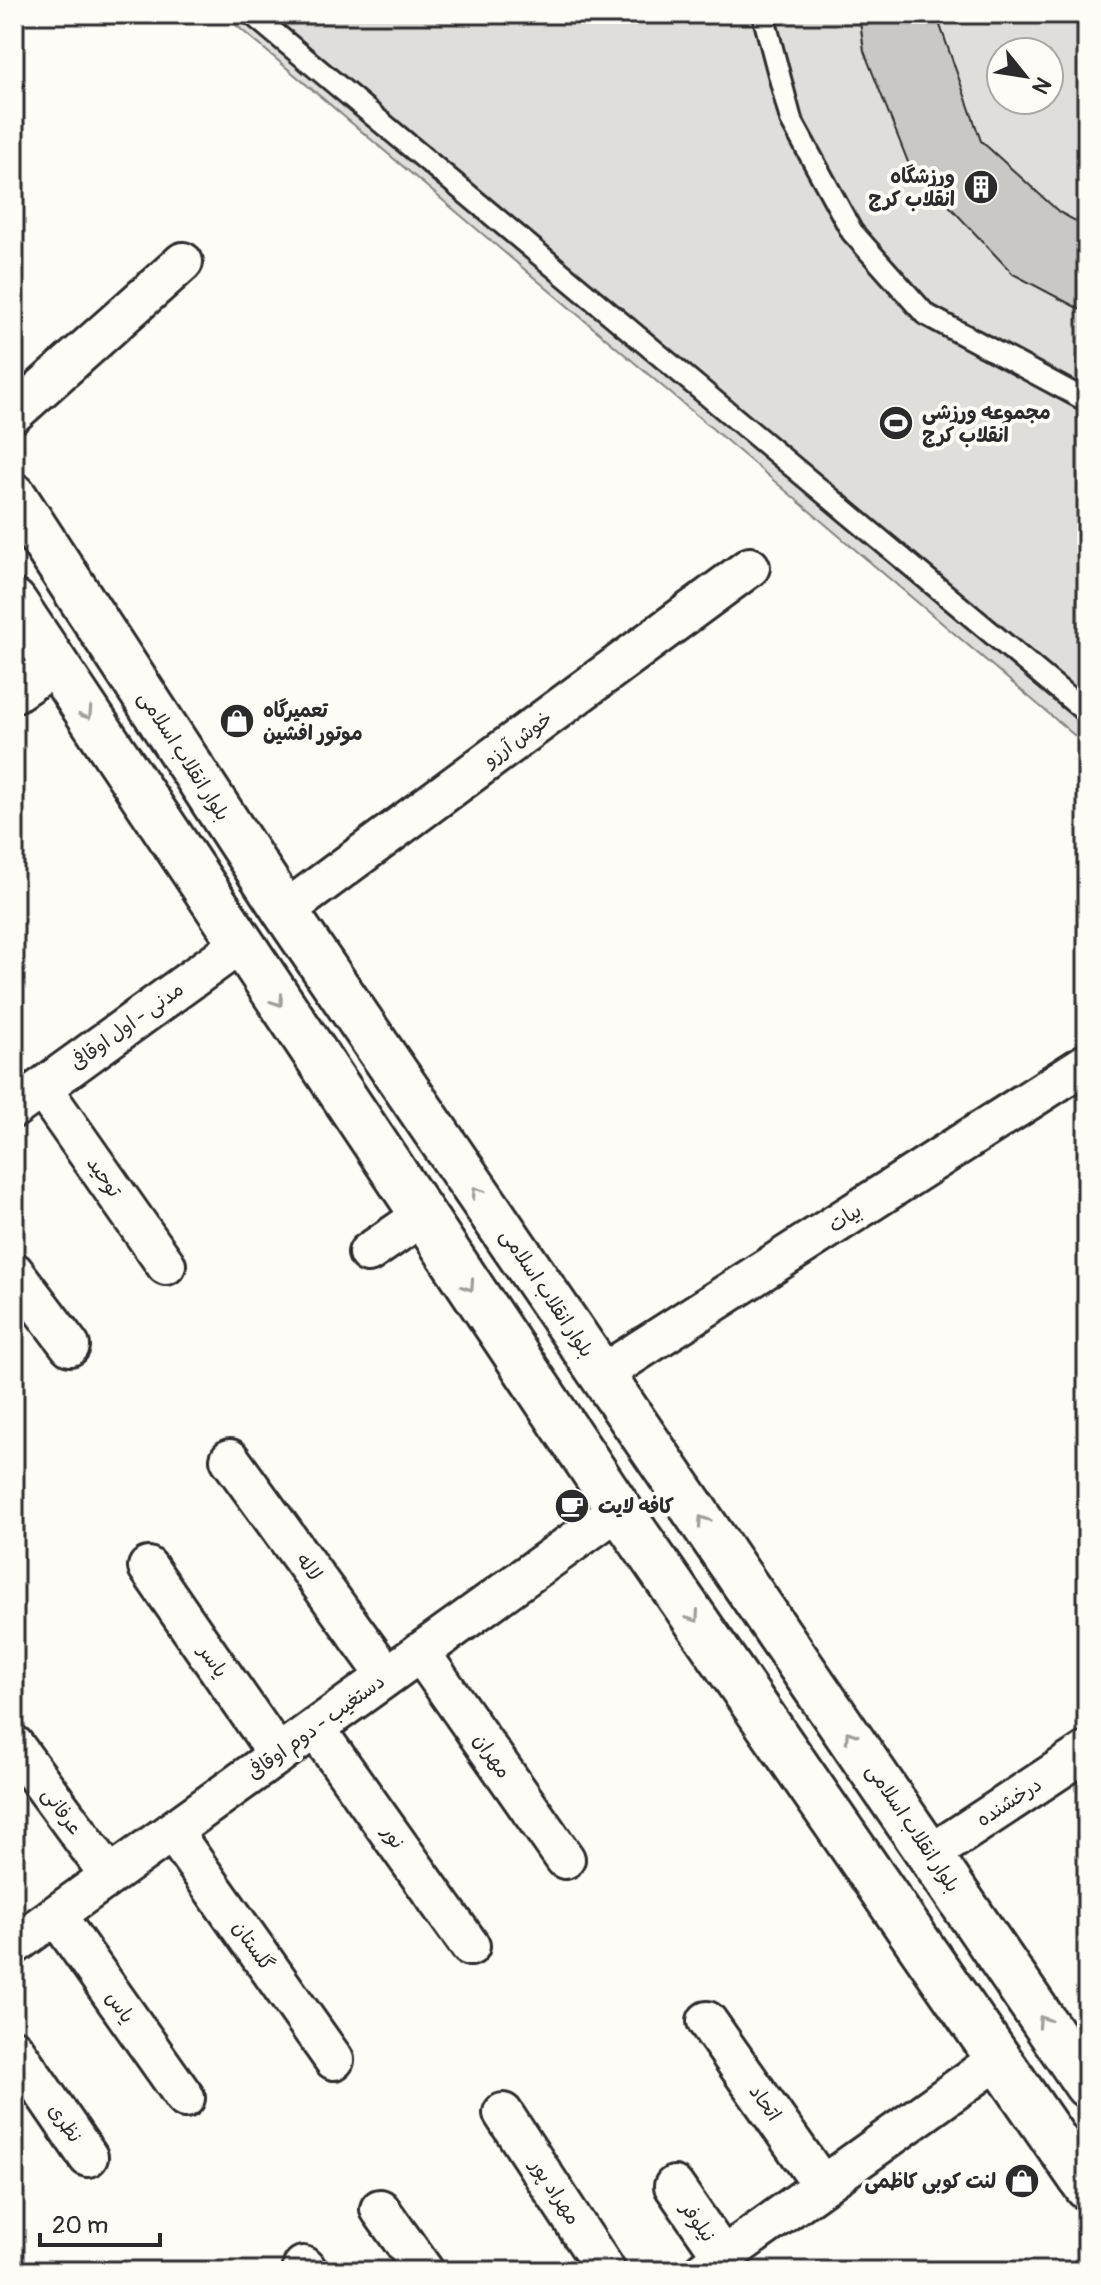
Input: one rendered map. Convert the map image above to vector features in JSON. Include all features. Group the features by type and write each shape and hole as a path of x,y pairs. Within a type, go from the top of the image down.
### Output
{"main road":[{"name":"بلوار انقلاب اسلامی","path":"14,496 285,911 1087,2085"},
{"path":"14,602 619,1509 1087,2187"}],"street":[{"path":"14,413 183,262"},
{"name":"خوش آرزو","path":"285,911 750,567"},
{"path":"14,693 55,665"},
{"name":"مدنی - اول اوقافی","path":"28,1098 240,944"},
{"name":"بیات","path":"602,1374 1087,1063"},
{"name":"توحید","path":"28,1098 166,1265"},
{"path":"368,1253 422,1216"},
{"path":"14,1272 70,1346"},
{"name":"لاله","path":"230,1459 387,1676"},
{"name":"دستغیب - دوم اوقافی","path":"14,1945 619,1509"},
{"name":"یاسر","path":"148,1567 278,1755"},
{"name":"مهران","path":"420,1652 565,1859"},
{"name":"نور","path":"315,1728 470,1946"},
{"name":"عرفانی","path":"14,1745 110,1876"},
{"name":"درخشنده","path":"931,1854 1087,1751"},
{"name":"گلستان","path":"172,1831 334,2060"},
{"name":"یاس","path":"56,1915 185,2098"},
{"name":"اتحاد","path":"707,2021 822,2185"},
{"name":"نظری","path":"14,2049 88,2157"},
{"path":"713,2264 1000,2058"},
{"name":"مهراد پور","path":"503,2113 606,2271"},
{"name":"نیلوفر","path":"674,2186 713,2264"},
{"path":"380,2209 424,2271"}],"lane":[{"path":"252,14 1087,713"},
{"path":"763,14 791,120 852,232 925,314 1087,401"}],"shaded area":[{"name":"مجموعه ورزشی انقلاب کرج","path":"223,14 1087,14 1087,746"}],"building":[{"name":"ورزشگاه انقلاب کرج","path":"859,14 936,14 981,141 1059,212 1087,227 1087,313 1013,274 908,162 864,51"}],"place":[{"name":"ورزشگاه انقلاب کرج","path":"981,187"},
{"name":"مجموعه ورزشی انقلاب کرج","path":"896,423"},
{"name":"تعمیرگاه موتور افشین","path":"237,721"},
{"name":"کافه لایت","path":"572,1506"},
{"name":"لنت کوبی کاظمی","path":"1022,2181"}]}
